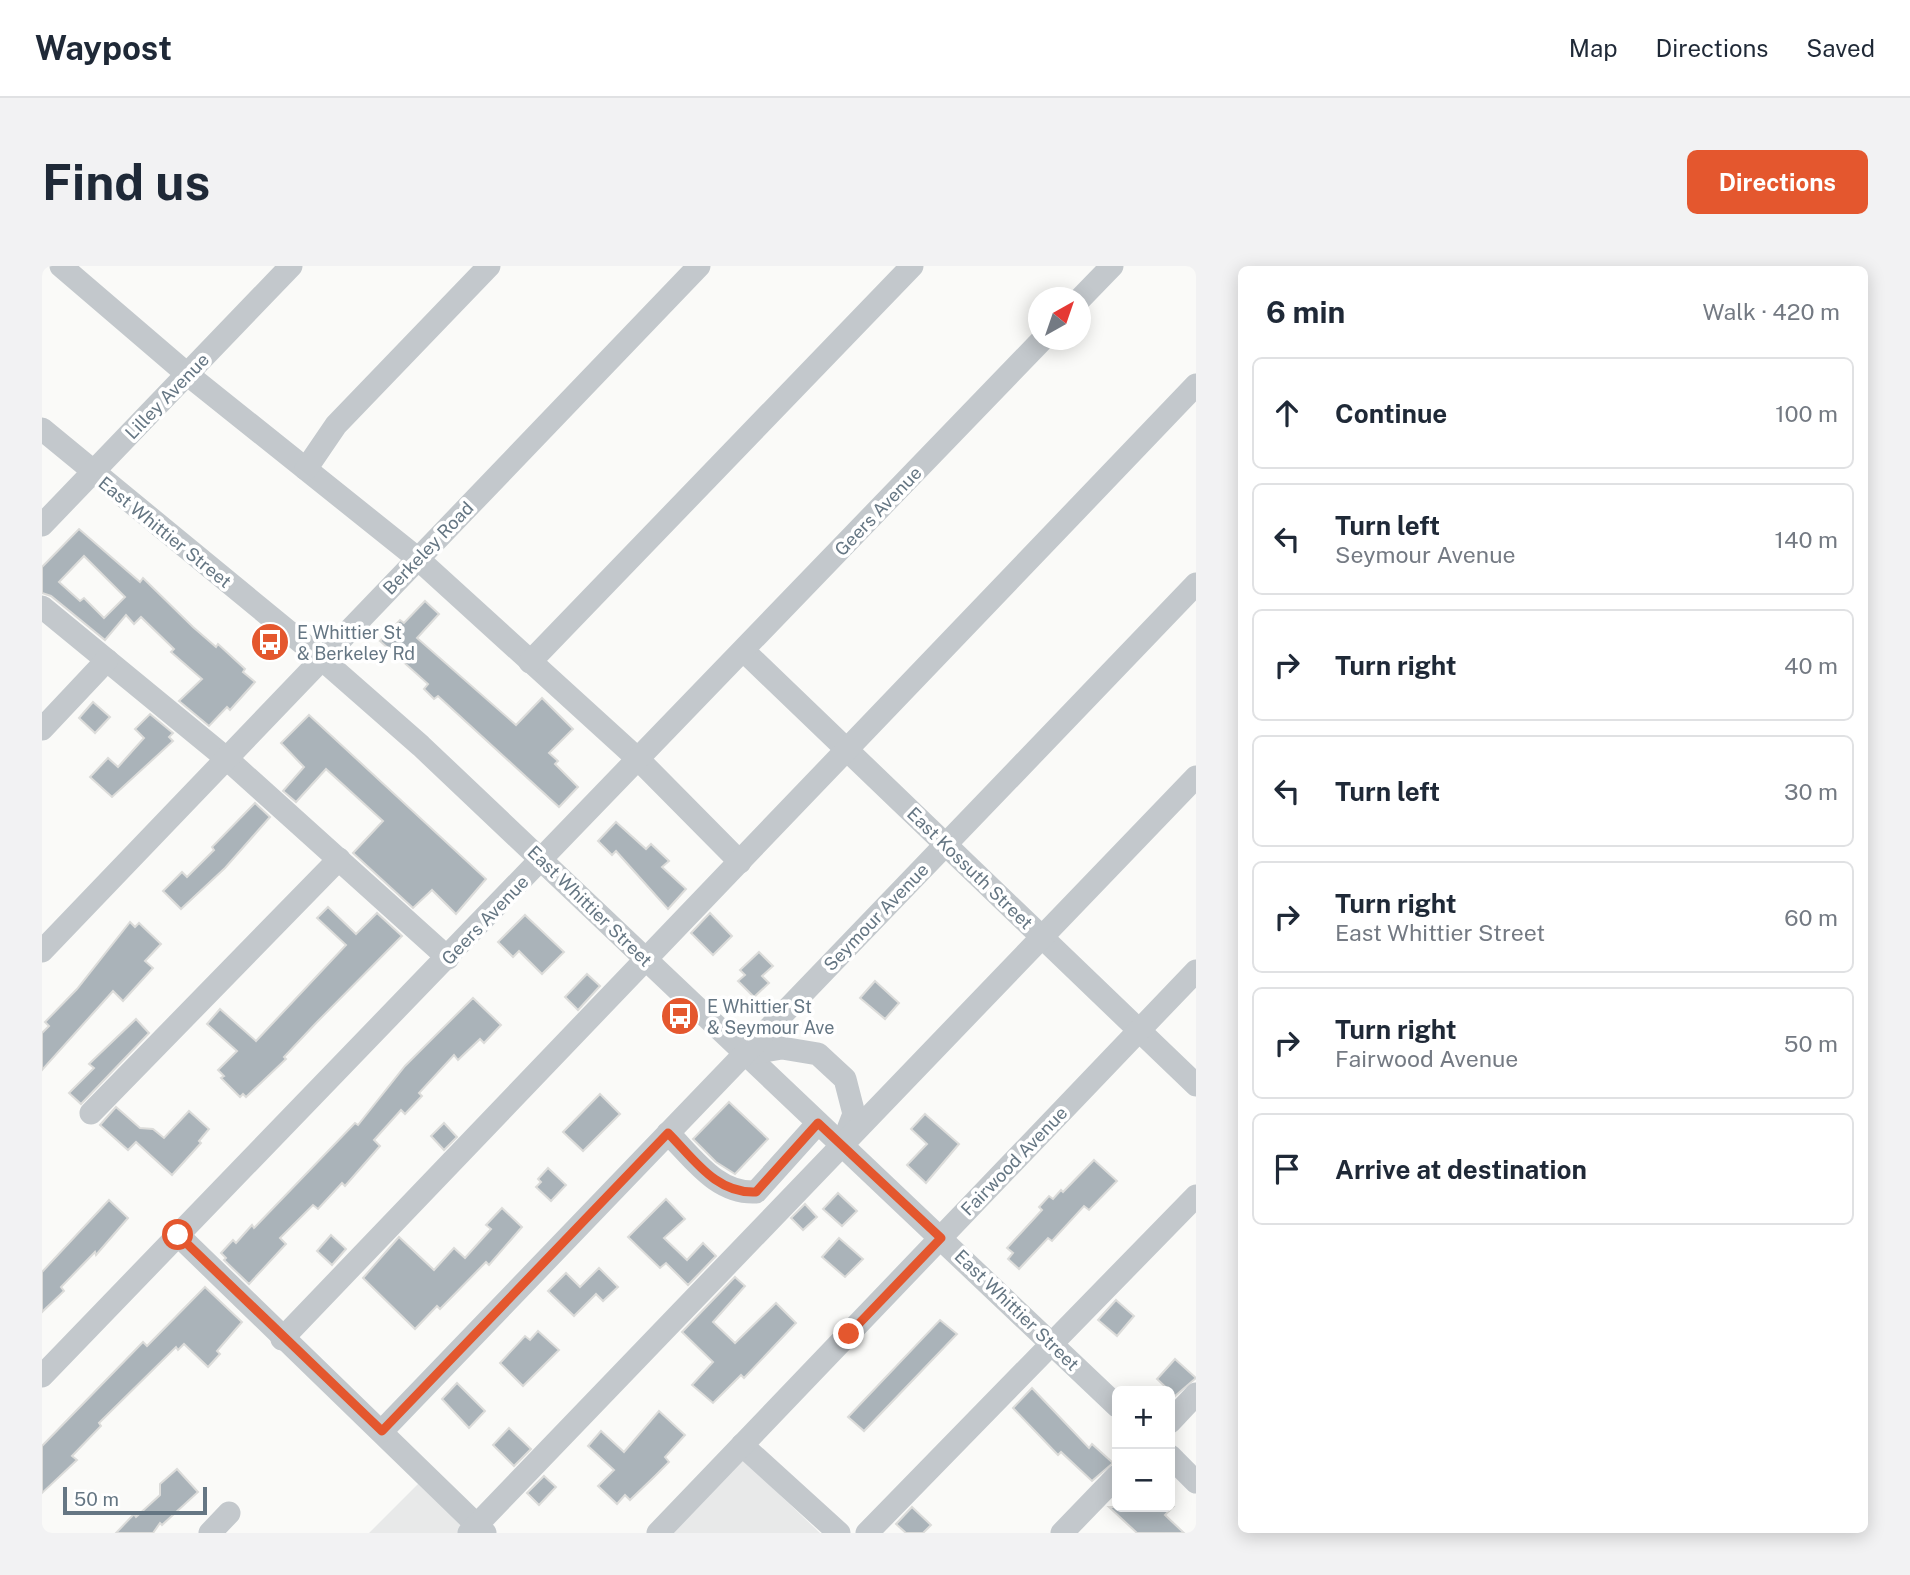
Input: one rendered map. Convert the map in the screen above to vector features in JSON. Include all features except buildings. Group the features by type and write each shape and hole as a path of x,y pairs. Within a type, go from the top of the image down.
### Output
{"street":[{"name":"Lilley Avenue","path":"42,525 291,266"},
{"path":"306,469 336,425 489,266"},
{"name":"Berkeley Road","path":"42,951 699,266"},
{"path":"530,662 912,266"},
{"path":"1091,288 1112,266"},
{"path":"77,271 187,374 417,558 639,760 740,862"},
{"name":"Geers Avenue","path":"42,1376 1032,350"},
{"path":"282,1339 740,862 845,748 1196,385"},
{"name":"East Whittier Street","path":"42,429 92,473 323,660 421,746 1112,1401"},
{"name":"Seymour Avenue","path":"382,1431 1196,584"},
{"path":"42,607 227,759 448,958"},
{"name":"East Kossuth Street","path":"744,651 1196,1085"},
{"path":"42,729 107,660"},
{"path":"178,1235 282,1339 382,1431 476,1530 1196,777"},
{"path":"92,1113 339,859"},
{"name":"Fairwood Avenue","path":"669,1529 742,1445 1196,971"},
{"path":"745,1054 782,1048 818,1054 845,1079 854,1114 842,1146"},
{"path":"668,1133 717,1183 739,1193 756,1192 818,1123"},
{"path":"867,1533 1196,1196"},
{"path":"1175,1417 1196,1394"},
{"path":"742,1445 839,1533"},
{"path":"1175,1462 1196,1482"},
{"path":"1062,1533 1112,1481"},
{"path":"210,1533 229,1513"}],"shaded area":[{"path":"737,1454 820,1533 660,1533"},
{"path":"425,1477 483,1533 369,1533"}],"place":[{"name":"E Whittier St & Berkeley Rd","path":"270,642"},
{"name":"E Whittier St & Seymour Ave","path":"680,1016"}],"route":[{"path":"178,1235 323,1378 382,1431 668,1133 717,1183 739,1193 756,1192 818,1123 941,1238 849,1334"}]}
